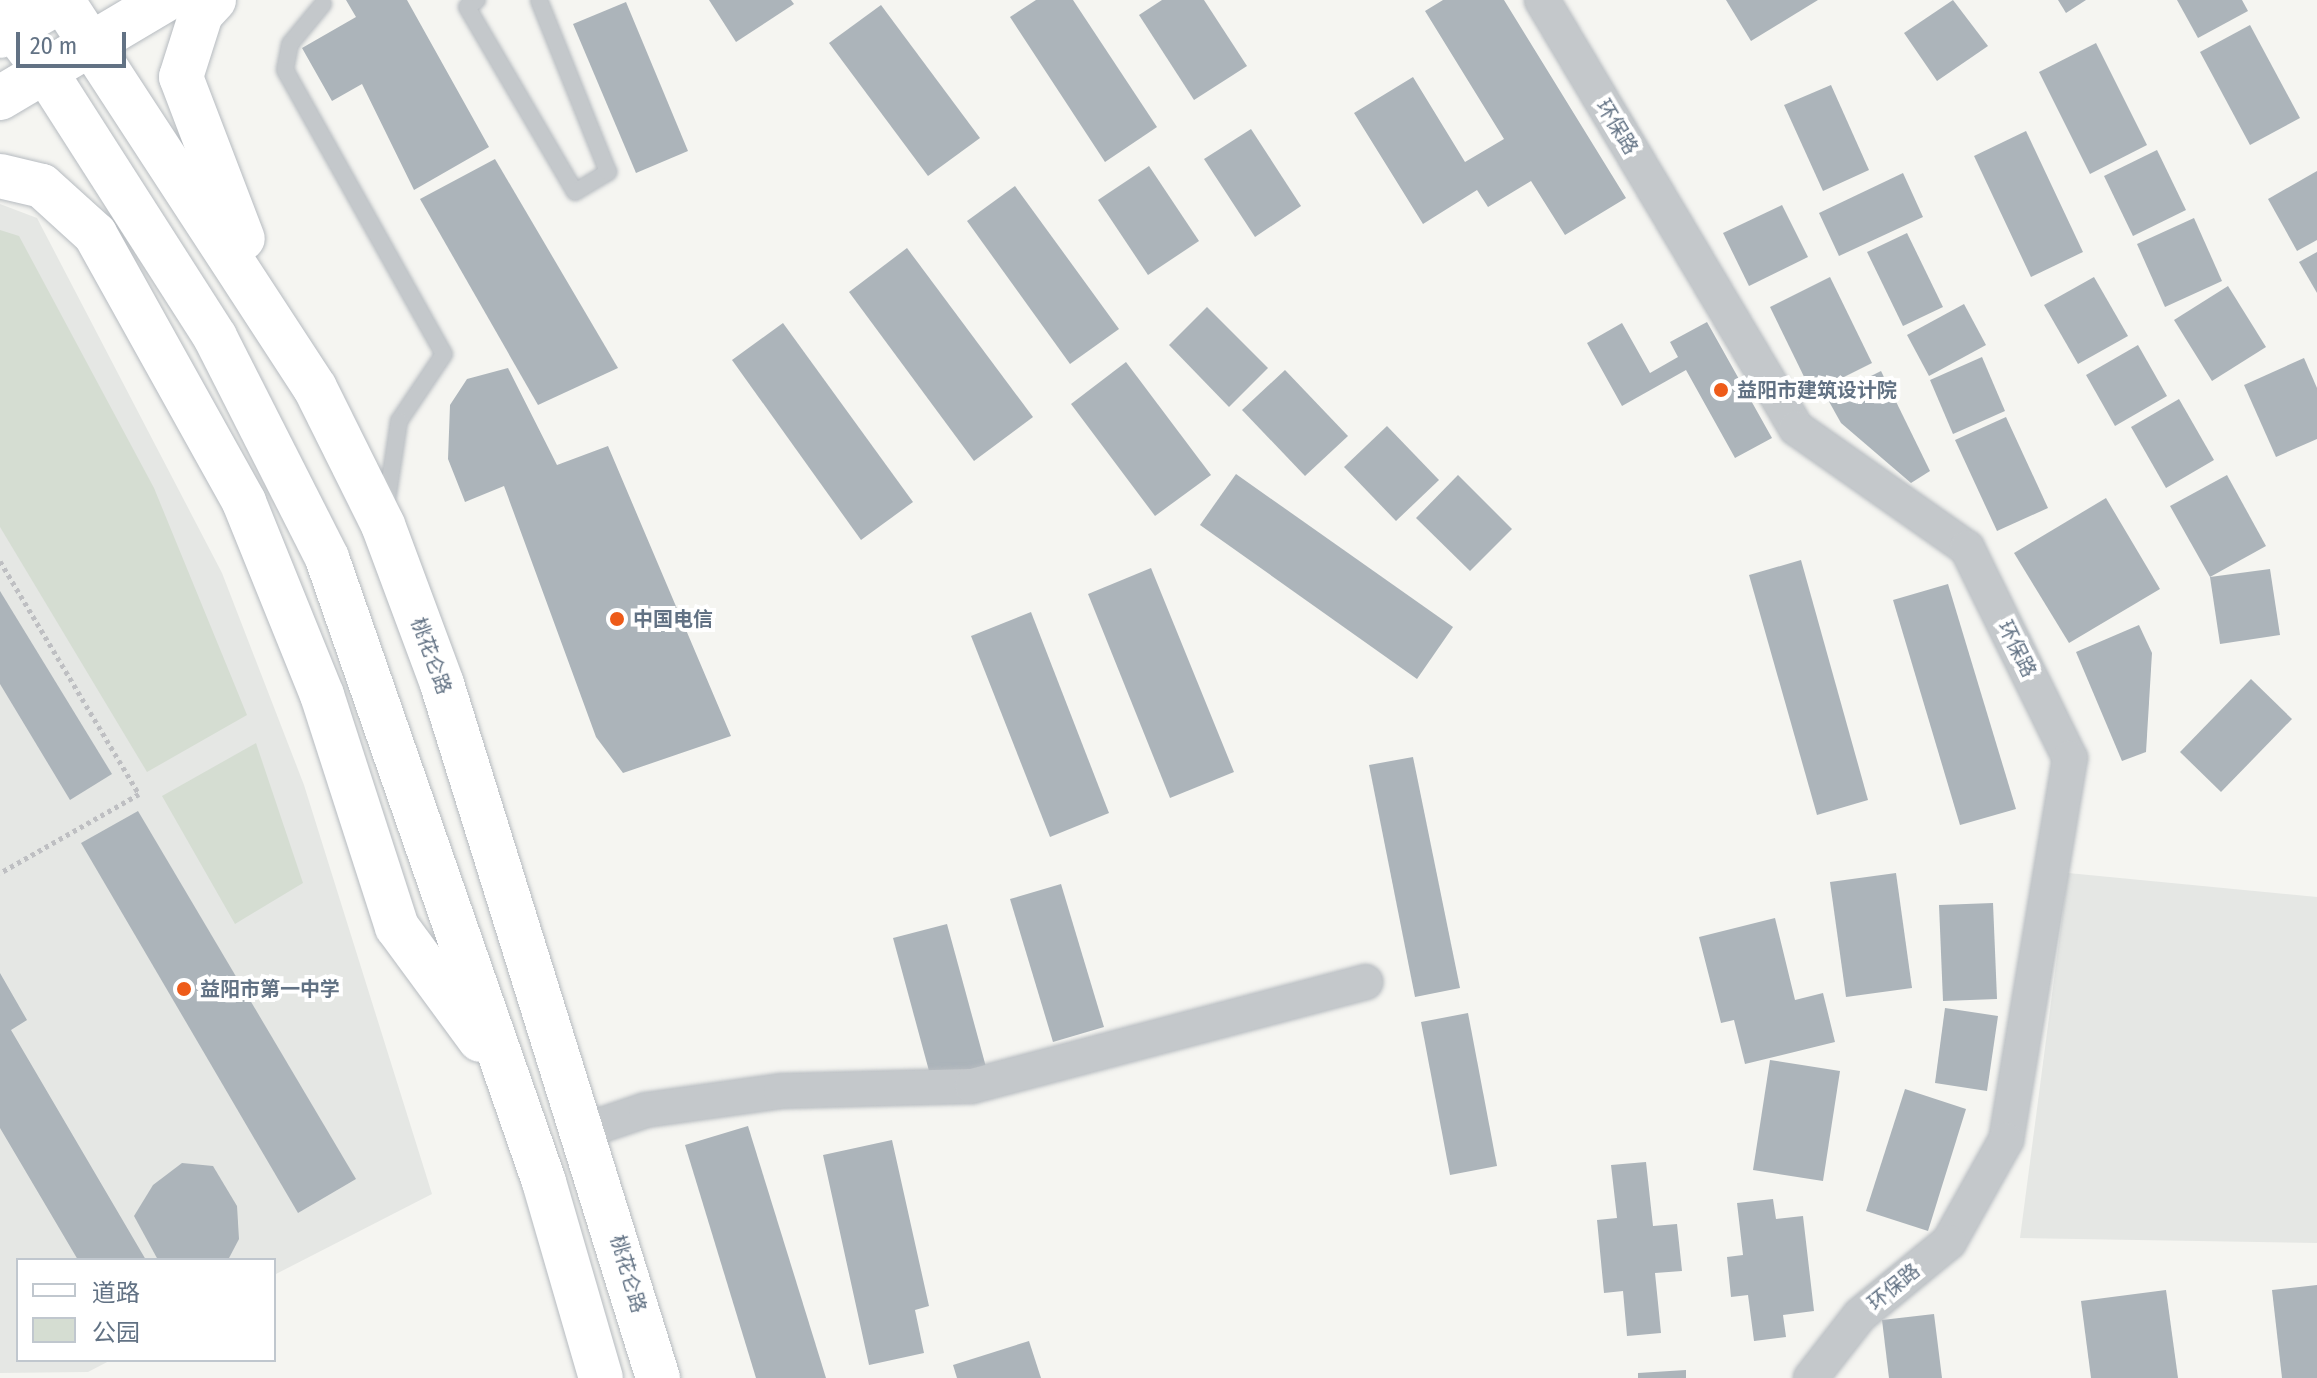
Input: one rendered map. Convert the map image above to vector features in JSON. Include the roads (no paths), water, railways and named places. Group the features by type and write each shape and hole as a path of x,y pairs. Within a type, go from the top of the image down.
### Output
{"main road":[{"path":"62,0 5,25 45,71 215,337 327,558 508,1077 601,1378"},
{"name":"桃花仑路","path":"62,0 315,388 383,525 442,684 584,1131 658,1378"},
{"path":"0,98 165,0"},
{"path":"214,0 201,14 181,77 284,341"},
{"path":"0,176 42,186 149,234"},
{"path":"42,186 95,234 244,502 322,695 397,927 508,1077"}],"street":[{"name":"环保路","path":"1542,0 1796,428 1967,548 2070,758 2006,1140 1949,1242 1860,1315 1811,1378"},
{"path":"584,1131 646,1110 781,1091 972,1086 1365,982"}],"lane":[{"path":"477,0 467,7 575,192 608,172 539,0"},
{"path":"323,4 290,44 285,70 444,354 399,421 383,525"}],"place":[{"name":"益阳市建筑设计院","path":"1721,390"},
{"name":"中国电信","path":"617,619"},
{"name":"益阳市第一中学","path":"184,989"}]}
